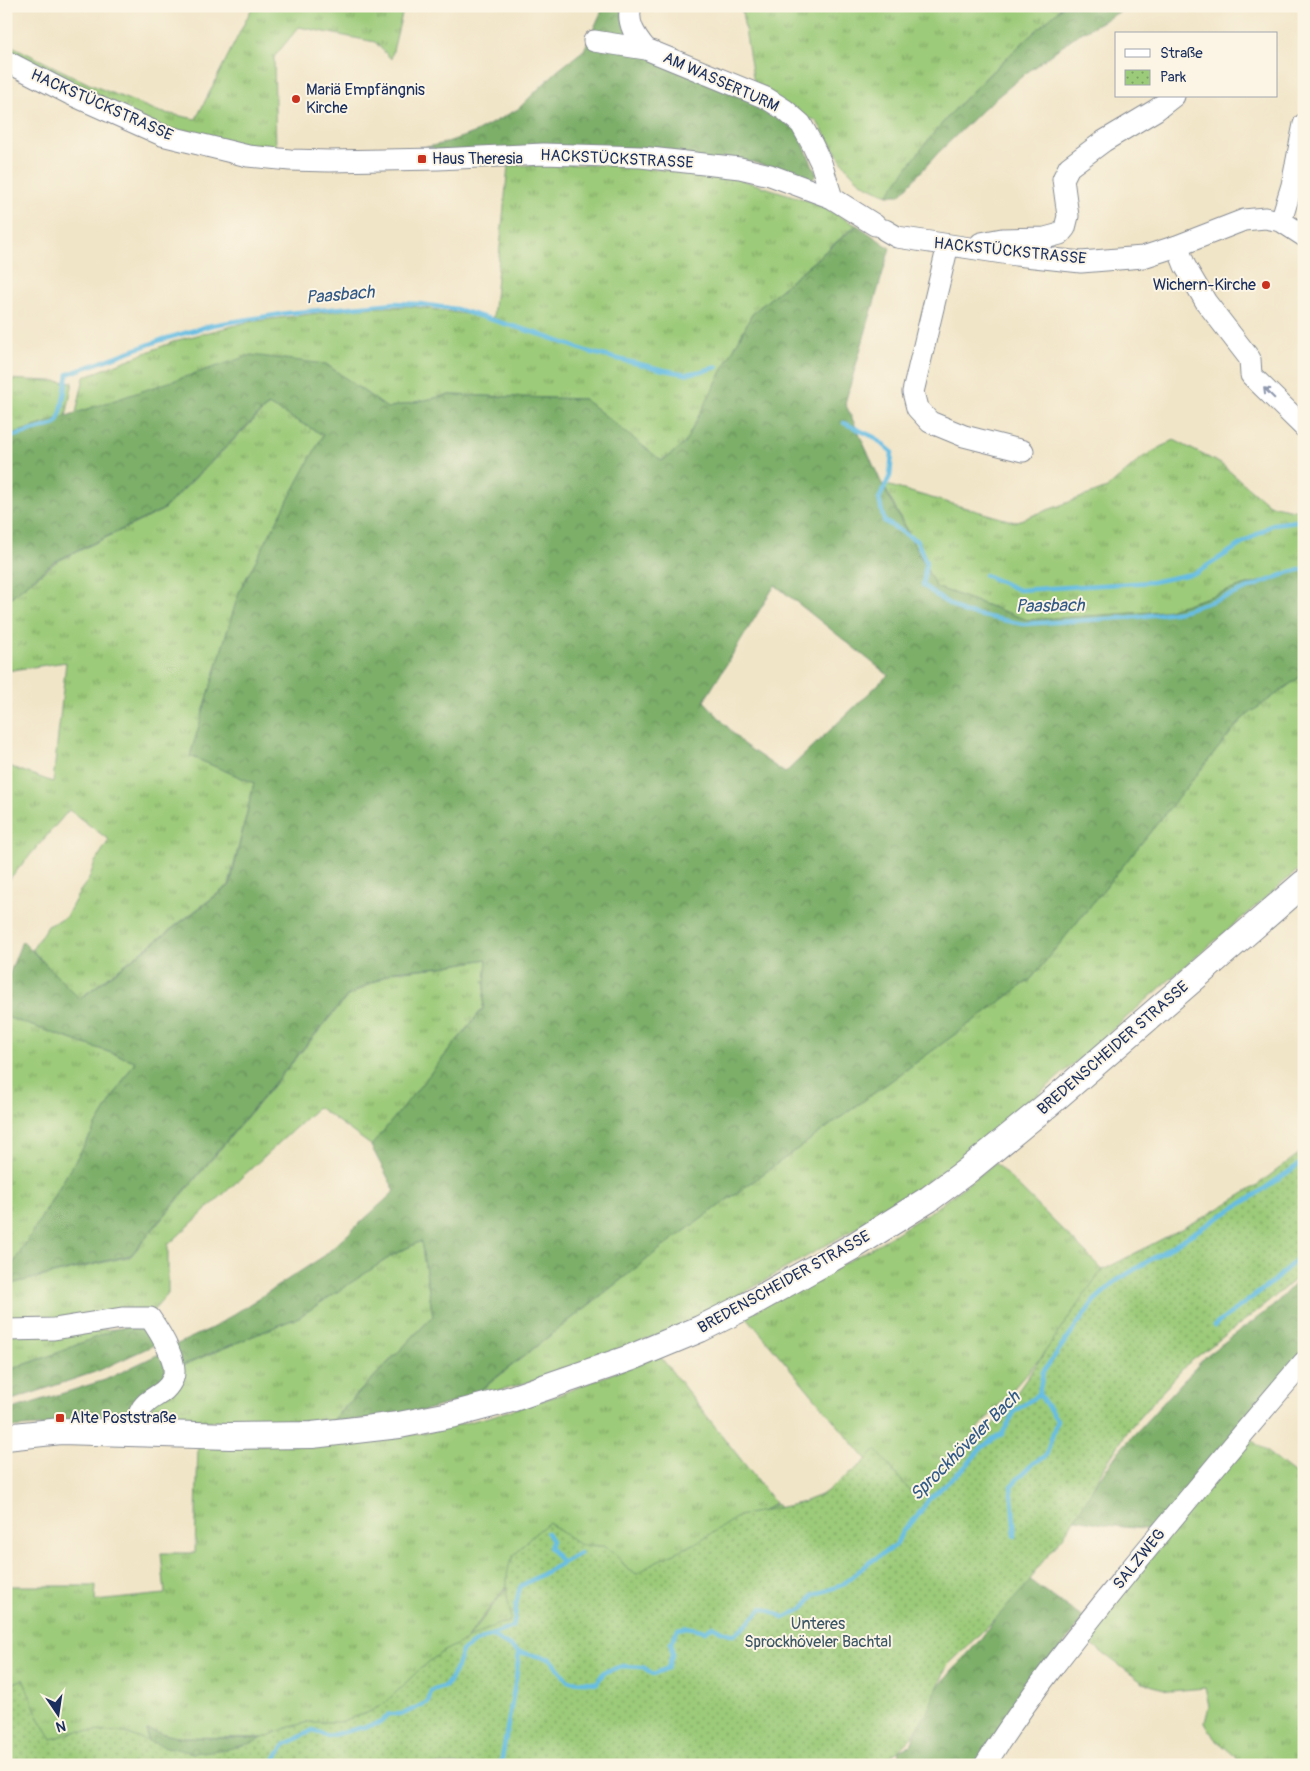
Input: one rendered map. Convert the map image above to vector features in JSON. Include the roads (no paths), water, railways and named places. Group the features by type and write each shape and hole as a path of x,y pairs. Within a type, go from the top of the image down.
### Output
{"main road":[{"name":"BREDENSCHEIDER STRASSE","path":"6,1437 61,1431 230,1436 312,1435 399,1425 455,1414 508,1400 630,1358 700,1329 748,1305 852,1247 929,1199 967,1171 1050,1103 1304,883"}],"street":[{"name":"AM WASSERTURM","path":"631,6 632,26 637,39 646,49"},
{"name":"AM WASSERTURM","path":"594,41 646,49 766,98 785,110 801,124 812,144 821,163 832,198"},
{"name":"HACKSTÜCKSTRASSE","path":"6,61 70,94 162,135 248,156 329,161 438,159 543,154 641,157 740,168 770,175 832,198 897,237 1081,262 1143,257 1244,220 1265,218 1281,221"},
{"path":"1023,451 956,432 930,422 918,408 914,392 956,246 1002,239 1046,238 1060,234 1066,228 1068,216 1063,179 1068,167 1104,141 1156,110 1171,98"},
{"path":"1304,124 1292,185 1281,221 1304,236"},
{"path":"1177,246 1184,266 1206,302 1250,359 1251,376 1304,427"},
{"path":"6,1330 69,1327 134,1317 140,1319 150,1318 172,1358 174,1372 173,1378 165,1388 141,1407 136,1423 136,1433"},
{"name":"SALZWEG","path":"985,1765 1017,1717 1107,1599 1238,1438 1304,1362"}],"waterway":[{"name":"Paasbach","path":"6,438 56,424 61,412 68,374 161,340 212,325 288,313 395,303 420,304 456,309 539,334 589,352 664,370 686,374 717,367"},
{"name":"Paasbach","path":"844,423 874,437 892,452 890,476 879,499 884,521 917,541 926,562 923,585 941,599 963,612 1023,624 1137,617 1181,611 1231,595 1290,572 1304,569"},
{"path":"985,575 1019,590 1152,582 1196,573 1273,524 1304,520"},
{"name":"Sprockhöveler Bach","path":"271,1765 285,1745 313,1730 328,1736 380,1723 389,1714 403,1714 428,1702 431,1691 446,1686 456,1669 462,1651 491,1635 519,1652 551,1659 568,1681 597,1683 604,1672 623,1666 643,1667 653,1674 668,1668 672,1655 671,1642 678,1629 687,1627 705,1631 713,1626 734,1635 762,1608 784,1618 802,1609 814,1595 842,1585 867,1564 896,1545 902,1532 916,1518 929,1499 967,1465 982,1447 1002,1434 1015,1411 1039,1394 1043,1372 1094,1301 1116,1281 1255,1195 1304,1161"},
{"path":"1214,1326 1274,1281 1304,1252"},
{"path":"1015,1536 1011,1486 1033,1463 1046,1456 1057,1420 1039,1394"},
{"path":"547,1533 552,1541 550,1548 562,1563"},
{"path":"491,1635 513,1627 521,1586 580,1553"},
{"path":"501,1764 519,1652"}],"place":[{"name":"Mariä Empfängnis Kirche","path":"296,99"},
{"name":"Haus Theresia","path":"422,159"},
{"name":"Wichern-Kirche","path":"1266,285"},
{"name":"Alte Poststraße","path":"60,1418"}],"park label":[{"name":"Unteres Sprockhöveler Bachtal","path":"818,1633"}]}
